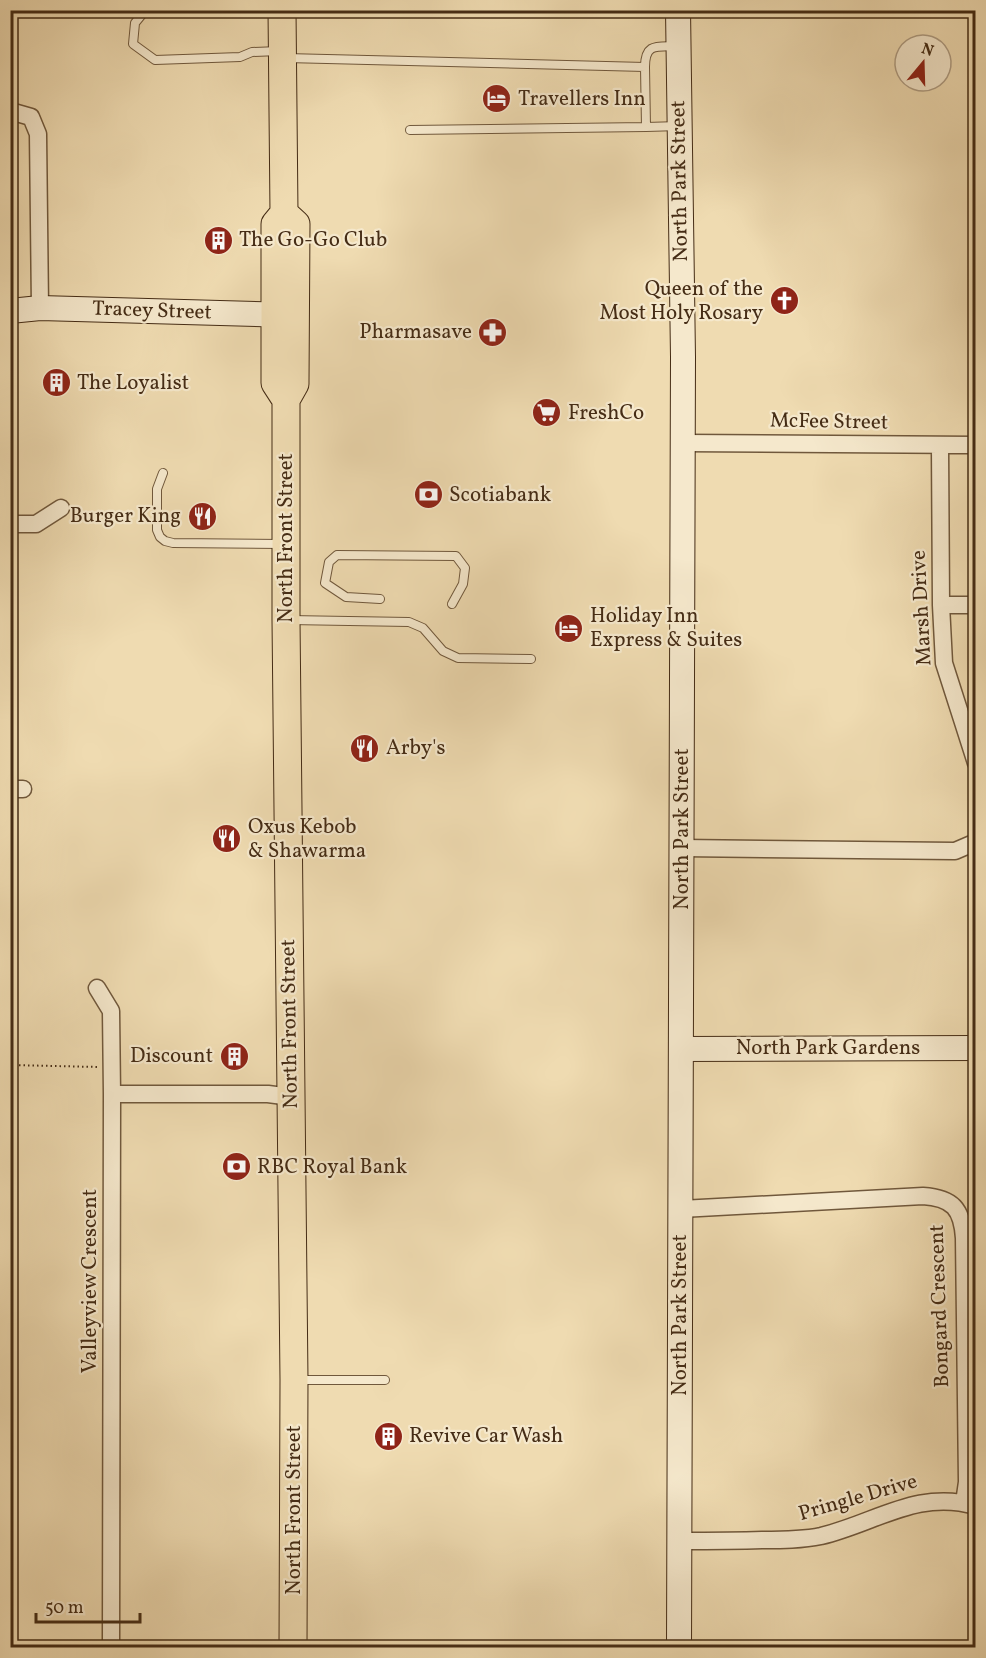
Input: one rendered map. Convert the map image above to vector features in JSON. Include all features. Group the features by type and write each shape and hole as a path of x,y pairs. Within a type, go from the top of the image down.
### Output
{"main road":[{"name":"North Front Street","path":"282,10 284,213 296,224 284,315 295,384 286,400 294,1380 293,1647"}],"street":[{"name":"North Park Street","path":"678,10 683,443 679,1647"},
{"path":"10,111 31,117 38,134 40,308"},
{"name":"Tracey Street","path":"10,311 40,308 284,315"},
{"name":"McFee Street","path":"683,443 975,445"},
{"name":"Marsh Drive","path":"940,446 941,605 944,663 975,763"},
{"path":"10,524 36,524 61,508"},
{"path":"941,605 975,605"},
{"path":"682,848 955,851 975,842"},
{"name":"Valleyview Crescent","path":"97,988 111,1011 111,1647"},
{"name":"North Park Gardens","path":"681,1049 975,1047"},
{"path":"112,1094 268,1094 291,1097"},
{"name":"Bongard Crescent","path":"681,1209 924,1196 938,1197 949,1202 959,1211 964,1238 967,1482 970,1505"},
{"name":"Pringle Drive","path":"679,1541 796,1539 820,1536 929,1501 970,1505"}],"lane":[{"path":"144,12 135,23 133,44 155,60 240,57 252,52 283,55 645,67"},
{"path":"646,127 645,57 647,51 653,47 678,46"},
{"path":"410,130 679,126"},
{"path":"163,473 157,489 157,530 165,541 173,543 286,544"},
{"path":"380,599 346,597 325,583 329,562 338,555 456,556 465,567 463,584 452,604"},
{"path":"286,620 409,622 423,628 443,651 458,658 531,659"},
{"path":"294,1380 385,1380"}],"path":[{"path":"10,1065 111,1068"}],"place":[{"name":"Travellers Inn","path":"497,99"},
{"name":"The Go-Go Club","path":"218,240"},
{"name":"Queen of the Most Holy Rosary","path":"784,301"},
{"name":"Pharmasave","path":"493,332"},
{"name":"The Loyalist","path":"56,383"},
{"name":"FreshCo","path":"547,413"},
{"name":"Scotiabank","path":"428,495"},
{"name":"Burger King","path":"202,516"},
{"name":"Holiday Inn Express & Suites","path":"569,628"},
{"name":"Arby's","path":"365,748"},
{"name":"Oxus Kebob & Shawarma","path":"227,839"},
{"name":"Discount","path":"234,1056"},
{"name":"RBC Royal Bank","path":"236,1167"},
{"name":"Revive Car Wash","path":"388,1436"}]}
